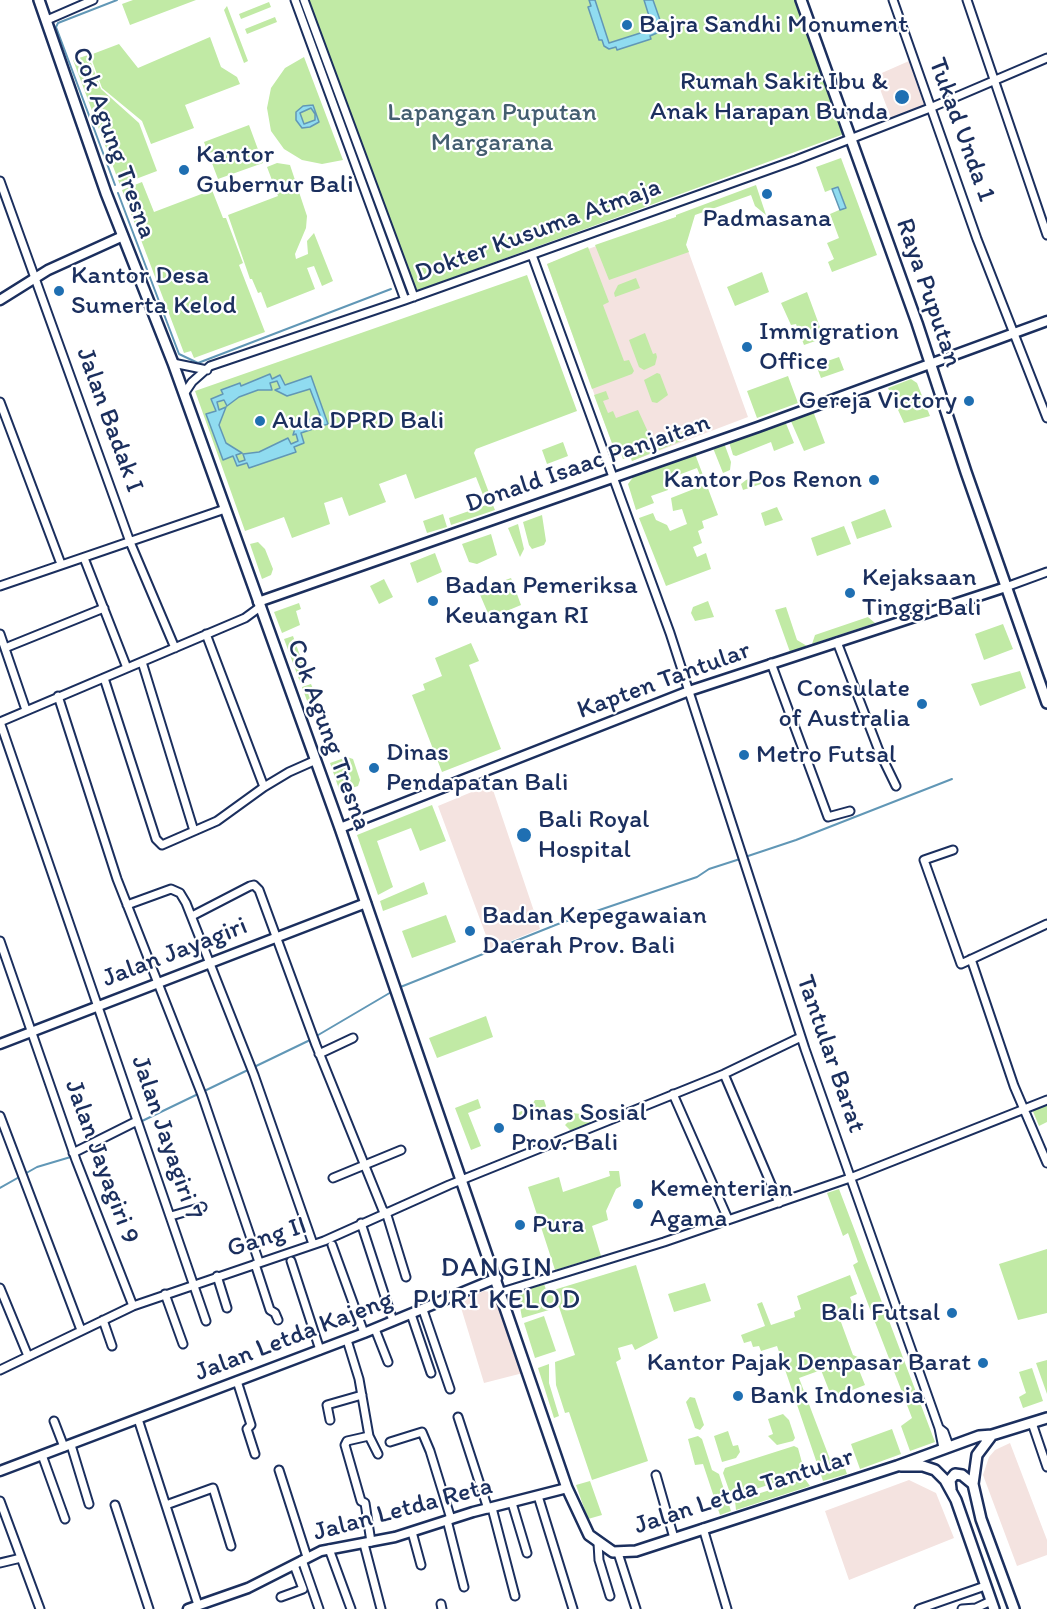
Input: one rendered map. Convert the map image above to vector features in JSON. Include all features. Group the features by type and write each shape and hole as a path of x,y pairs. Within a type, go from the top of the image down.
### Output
{"main road":[{"name":"Cok Agung Tresna","path":"39,0 123,236 173,363 316,760 502,1292 567,1488"},
{"name":"Raya Puputan","path":"801,0 931,364 1047,703"},
{"path":"897,1466 979,1436 992,1435 1047,1418"},
{"path":"992,1435 977,1455 973,1484 981,1519 1014,1609"},
{"name":"Jalan Letda Tantular","path":"567,1488 583,1527 598,1543 618,1553 636,1551 897,1466"},
{"path":"897,1466 923,1466 935,1470 951,1490"},
{"path":"973,1484 962,1475 955,1474 950,1480 951,1490 992,1605"}],"street":[{"path":"47,20 93,0"},
{"path":"295,0 405,300"},
{"path":"304,0 414,297"},
{"name":"Tukad Unda 1","path":"893,0 977,240 1047,417"},
{"path":"967,0 1047,235"},
{"name":"Dokter Kusuma Atmaja","path":"184,394 205,370 852,139 1047,58"},
{"name":"Jalan Badak I","path":"0,181 106,469 130,542 175,648"},
{"path":"0,300 34,278 123,236"},
{"name":"Tantular Barat","path":"532,255 689,691 801,1036 939,1428 944,1432 946,1447"},
{"name":"Donald Isaac Panjaitan","path":"259,604 1047,321"},
{"path":"173,363 205,370"},
{"path":"0,402 61,564"},
{"path":"0,586 225,509"},
{"path":"84,558 127,668"},
{"path":"1006,587 1047,572"},
{"name":"Kapten Tantular","path":"340,828 689,691 772,666 837,642 1006,587"},
{"path":"245,618 259,604"},
{"path":"5,648 104,608"},
{"path":"0,722 245,618 264,618"},
{"path":"0,634 26,710"},
{"path":"206,634 264,787"},
{"path":"837,642 879,751 896,786"},
{"path":"142,662 194,831"},
{"path":"772,666 816,790 830,818 849,811"},
{"path":"104,678 156,839 162,845 217,822 264,787 316,760"},
{"path":"58,696 117,879 160,982 202,1095 270,1310 278,1320"},
{"name":"Jalan Jayagiri 7","path":"0,722 206,1321"},
{"path":"953,850 924,860 961,964 1047,924"},
{"path":"192,916 254,885 259,890 319,1054 385,1212 406,1276"},
{"path":"127,905 166,890 176,890 192,916 254,1075 313,1244"},
{"name":"Jalan Jayagiri","path":"0,1044 366,903"},
{"name":"Jalan Jayagiri 9","path":"0,941 74,1155 133,1306"},
{"path":"971,959 1023,1109 1047,1163"},
{"name":"Gang II","path":"0,1370 133,1306 313,1244 463,1179 622,1117 724,1074 801,1036"},
{"path":"319,1054 353,1038"},
{"path":"724,1074 779,1203"},
{"path":"673,1094 728,1220"},
{"path":"502,1292 728,1220 850,1178 1047,1100"},
{"path":"0,1116 81,1330"},
{"path":"74,1155 139,1124"},
{"path":"333,1178 401,1150"},
{"path":"171,1216 202,1207"},
{"path":"361,1223 393,1321"},
{"path":"332,1245 364,1333"},
{"path":"291,1262 320,1350"},
{"path":"218,1276 227,1308"},
{"name":"Jalan Letda Kajeng","path":"0,1471 347,1340 497,1278"},
{"path":"0,1288 28,1356"},
{"path":"165,1294 183,1344"},
{"path":"423,1310 450,1389"},
{"path":"411,1314 431,1372"},
{"path":"103,1320 112,1346"},
{"path":"375,1329 388,1362"},
{"path":"347,1340 362,1395 369,1436 378,1454"},
{"path":"237,1381 251,1425 247,1429 255,1454"},
{"path":"330,1420 327,1405 362,1395"},
{"path":"458,1417 490,1508 515,1596"},
{"path":"138,1419 198,1605"},
{"path":"54,1421 68,1446 89,1504"},
{"path":"1032,1423 1047,1467"},
{"path":"390,1442 422,1432 430,1450 449,1520 464,1587"},
{"path":"369,1436 347,1441 345,1445 362,1501 365,1503 368,1543 381,1609"},
{"path":"42,1455 65,1519"},
{"path":"279,1470 319,1609"},
{"path":"656,1475 674,1538"},
{"path":"166,1505 213,1488 231,1546"},
{"name":"Jalan Letda Reta","path":"188,1609 235,1593 329,1549 368,1543 412,1532 567,1488"},
{"path":"538,1496 573,1609"},
{"path":"0,1501 40,1609"},
{"path":"512,1503 527,1553"},
{"path":"115,1505 149,1609"},
{"path":"703,1528 727,1609"},
{"path":"412,1532 421,1565"},
{"path":"598,1543 599,1560 610,1596"},
{"path":"329,1549 351,1609"},
{"path":"618,1553 636,1609"},
{"path":"0,1563 21,1558"},
{"path":"281,1597 304,1593 294,1565"},
{"path":"919,1609 986,1586"},
{"path":"962,1609 992,1605"}],"shaded area":[{"name":"Rumah Sakit Ibu & Anak Harapan Bunda","path":"909,61 924,105 891,118 875,76"},
{"path":"676,217 748,417 632,461 630,456 623,459 621,453 616,454 547,264"},
{"path":"491,784 540,929 491,949 438,806"},
{"path":"484,1291 490,1292 495,1298 523,1373 484,1383 459,1301"},
{"path":"1010,1443 1047,1540 1047,1555 1017,1566 983,1475 989,1457 995,1450"},
{"path":"909,1480 936,1493 954,1538 849,1580 825,1511"}],"green space":[{"path":"133,0 196,0 130,25 122,4"},
{"name":"Lapangan Puputan Margarana","path":"309,0 794,0 844,134 416,291"},
{"path":"269,2 271,7 241,19 239,14"},
{"path":"227,6 248,61 244,63 224,10"},
{"path":"275,17 277,22 247,34 245,29"},
{"path":"210,37 221,67 237,77 240,84 185,105 194,128 151,144 142,121 102,88 90,55 119,44 138,68"},
{"path":"320,52 360,157 357,157"},
{"path":"88,55 101,89 139,123 157,171 120,185 73,60"},
{"path":"304,57 343,160 322,164 302,160 284,149 271,131 267,108 271,88 285,68"},
{"path":"249,125 263,163 218,179 210,158 215,157 213,152 208,153 204,142"},
{"path":"841,158 877,255 832,272 828,262 834,259 827,243 839,238 830,214 846,207 838,187 825,192 816,167"},
{"path":"277,163 290,165 307,216 306,228 295,254 296,259 308,254 307,241 314,233 333,281 322,286 314,266 307,268 315,289 267,308 261,292 258,293 250,279 228,215 278,196 267,167"},
{"path":"365,171 409,290 406,289 363,173"},
{"path":"142,182 154,212 212,190 223,218 226,218 243,263 239,265 265,332 194,358 191,351 184,353 122,190"},
{"path":"756,185 766,215 755,206 751,195 695,215 686,245 689,252 609,280 595,245 676,217 676,215"},
{"path":"588,247 609,302 603,305 624,361 629,360 634,371 632,374 592,389 547,264"},
{"path":"762,272 769,292 735,306 727,287"},
{"path":"527,275 577,411 476,449 474,453 491,498 485,500 476,477 415,499 406,474 379,484 386,502 349,516 342,497 324,503 330,524 292,538 284,517 245,531 195,391"},
{"path":"636,278 640,288 615,297 614,293 618,285"},
{"path":"807,292 824,338 804,345 796,324 791,325 781,303"},
{"path":"645,333 653,354 656,353 657,357 655,365 644,370 639,367 629,340"},
{"path":"839,357 844,370 821,378 816,365"},
{"path":"657,373 660,374 668,395 657,403 652,402 644,380"},
{"path":"788,376 798,403 757,418 747,391"},
{"path":"911,379 917,383 930,416 904,423 888,388"},
{"path":"606,391 609,399 603,401 608,413 613,411 616,418 638,410 653,443 683,432 686,439 632,461 630,456 623,459 621,453 616,454 594,395"},
{"path":"813,411 825,443 804,451 790,419"},
{"path":"785,421 794,443 774,451 771,442 736,456 733,455 729,442"},
{"path":"563,442 568,456 547,464 542,450"},
{"path":"724,443 731,462 730,470 723,473 713,448"},
{"path":"695,454 718,515 702,521 704,528 698,531 702,543 693,547 697,557 706,553 711,569 666,586 639,518 653,513 656,520 667,525 670,531 687,524 682,509 673,511 671,498 704,485 697,468 665,480 668,490 651,496 654,503 636,510 628,484 634,476"},
{"path":"762,473 767,476 767,482 743,490 741,484"},
{"path":"492,503 495,510 451,525 449,518"},
{"path":"777,507 783,520 765,526 761,513"},
{"path":"885,509 892,527 857,539 851,522"},
{"path":"443,514 447,527 427,533 423,521"},
{"path":"542,515 546,541 544,545 532,549 523,522"},
{"path":"518,524 524,549 520,557 508,528"},
{"path":"844,526 851,544 817,556 811,538"},
{"path":"491,534 497,555 477,564 469,562 462,544"},
{"path":"258,542 265,549 273,569 271,575 262,579 250,544"},
{"path":"435,553 442,572 417,583 410,563"},
{"path":"511,578 521,605 490,618 478,590"},
{"path":"384,579 393,597 379,604 370,586"},
{"path":"708,601 714,617 695,621 691,613 693,607"},
{"path":"299,603 301,609 296,611 300,625 282,633 274,612"},
{"path":"786,607 797,640 807,646 790,652 775,610"},
{"path":"868,617 875,623 812,644 815,635"},
{"path":"1003,624 1013,649 984,660 975,634"},
{"path":"293,636 308,678 300,682 284,639"},
{"path":"471,643 479,661 469,665 501,749 442,772 412,695 425,690 423,684 442,676 435,658"},
{"path":"1020,671 1026,688 980,706 971,684"},
{"path":"311,684 320,705 310,709 302,687"},
{"path":"347,757 353,759 360,780 358,786 340,792 330,763"},
{"path":"432,805 446,841 420,851 411,828 377,841 393,887 378,895 357,835"},
{"path":"424,882 428,894 383,911 380,901"},
{"path":"446,915 456,942 412,958 402,931"},
{"path":"486,1016 493,1037 437,1058 429,1038"},
{"path":"478,1099 481,1108 468,1113 481,1146 471,1150 455,1108"},
{"path":"535,1100 544,1100 546,1106 543,1111 535,1111 532,1114 530,1112 517,1121 516,1114 531,1106"},
{"path":"1047,1103 1047,1122 1039,1126 1032,1109"},
{"path":"572,1113 590,1115 590,1125 572,1132 565,1125 568,1122 566,1118"},
{"path":"609,1171 619,1171 621,1186 616,1189 606,1211 608,1220 592,1226 601,1256 555,1270 528,1187 559,1177 563,1192 610,1176"},
{"path":"839,1189 935,1442 910,1451 901,1426 912,1418 853,1265 858,1262 848,1233 843,1236 827,1193"},
{"path":"1047,1249 1047,1313 1018,1320 999,1264"},
{"path":"636,1265 658,1338 635,1350 632,1344 618,1348 621,1359 616,1362 648,1461 592,1480 569,1412 565,1413 556,1385 555,1362 575,1355 559,1307 522,1318 518,1296 522,1291 544,1284 547,1292"},
{"path":"850,1275 857,1294 850,1297 854,1308 838,1314 853,1355 860,1358 855,1360 865,1385 832,1398 821,1370 799,1378 831,1462 841,1457 847,1474 823,1481 777,1346 761,1351 759,1346 753,1347 751,1341 744,1343 741,1335 765,1326 757,1304 762,1302 771,1325 795,1317 794,1312 801,1309 797,1296"},
{"path":"705,1283 711,1301 674,1312 668,1294"},
{"path":"544,1316 556,1351 535,1358 524,1323"},
{"path":"1047,1360 1047,1394 1036,1363"},
{"path":"549,1364 549,1383 559,1416 554,1418 538,1368"},
{"path":"1032,1368 1043,1401 1023,1408 1019,1397 1026,1393 1019,1372"},
{"path":"690,1397 695,1398 704,1425 700,1430 695,1428 686,1402"},
{"path":"783,1414 789,1420 795,1438 793,1441 777,1445 768,1436 773,1434 768,1419"},
{"path":"892,1429 901,1454 860,1469 851,1444"},
{"path":"728,1431 733,1446 738,1445 740,1452 736,1458 722,1462 714,1436"},
{"path":"698,1436 702,1439 712,1470 719,1474 731,1511 720,1515 703,1464 695,1465 688,1439"},
{"path":"794,1446 798,1448 804,1470 802,1474 734,1496 730,1493 723,1473 725,1468"},
{"path":"805,1479 810,1486 736,1510 735,1501"},
{"path":"590,1481 602,1515 588,1519 576,1485"}],"water":[{"path":"589,0 595,0 609,43 653,29 644,0 653,0 660,20 657,22 659,29 657,33 650,36 651,39 617,50 616,47 609,49 604,46 602,40 599,40 588,7 591,6"},
{"path":"313,105 319,122 302,128 296,120 296,112 303,106","holes":["311,108 315,114 315,120 304,124 300,113"]},
{"path":"838,187 846,208 840,210 832,189"},
{"path":"270,374 272,379 280,375 285,385 311,376 328,424 301,433 304,443 294,447 296,452 249,468 247,463 237,466 233,456 223,460 206,414 216,411 211,399 223,394 221,390 240,383 241,386","holes":["277,381 280,388 275,390 287,396 310,389 320,415 296,425 293,435 296,434 298,441 291,444 288,438 259,452 243,454 245,460 239,462 236,455 242,453 226,443 219,425 226,407 219,410 217,402 224,400 227,406 239,397 258,390 272,390 270,383"]}],"waterway":[{"path":"115,185 56,27 58,23 117,0"},
{"path":"118,193 179,354 198,363 391,289"},
{"path":"745,857 796,840 952,779"},
{"path":"398,988 558,924 697,877 709,869 740,859"},
{"path":"140,1122 308,1041 393,991"},
{"path":"0,1188 37,1167 74,1156"}],"place":[{"name":"Bajra Sandhi Monument","path":"627,25"},
{"name":"Rumah Sakit Ibu & Anak Harapan Bunda","path":"902,97"},
{"name":"Kantor Gubernur Bali","path":"184,170"},
{"name":"Padmasana","path":"767,194"},
{"name":"Kantor Desa Sumerta Kelod","path":"59,291"},
{"name":"Immigration Office","path":"747,347"},
{"name":"Gereja Victory","path":"969,401"},
{"name":"Aula DPRD Bali","path":"260,421"},
{"name":"Kantor Pos Renon","path":"874,480"},
{"name":"Kejaksaan Tinggi Bali","path":"850,593"},
{"name":"Badan Pemeriksa Keuangan RI","path":"433,601"},
{"name":"Consulate of Australia","path":"922,704"},
{"name":"Metro Futsal","path":"744,755"},
{"name":"Dinas Pendapatan Bali","path":"374,768"},
{"name":"Bali Royal Hospital","path":"524,835"},
{"name":"Badan Kepegawaian Daerah Prov. Bali","path":"470,931"},
{"name":"Dinas Sosial Prov. Bali","path":"499,1128"},
{"name":"Kementerian Agama","path":"638,1204"},
{"name":"Pura","path":"520,1225"},
{"name":"Bali Futsal","path":"952,1313"},
{"name":"Kantor Pajak Denpasar Barat","path":"983,1363"},
{"name":"Bank Indonesia","path":"738,1396"}],"district":[{"name":"DANGIN PURI KELOD","path":"497,1285"}]}
